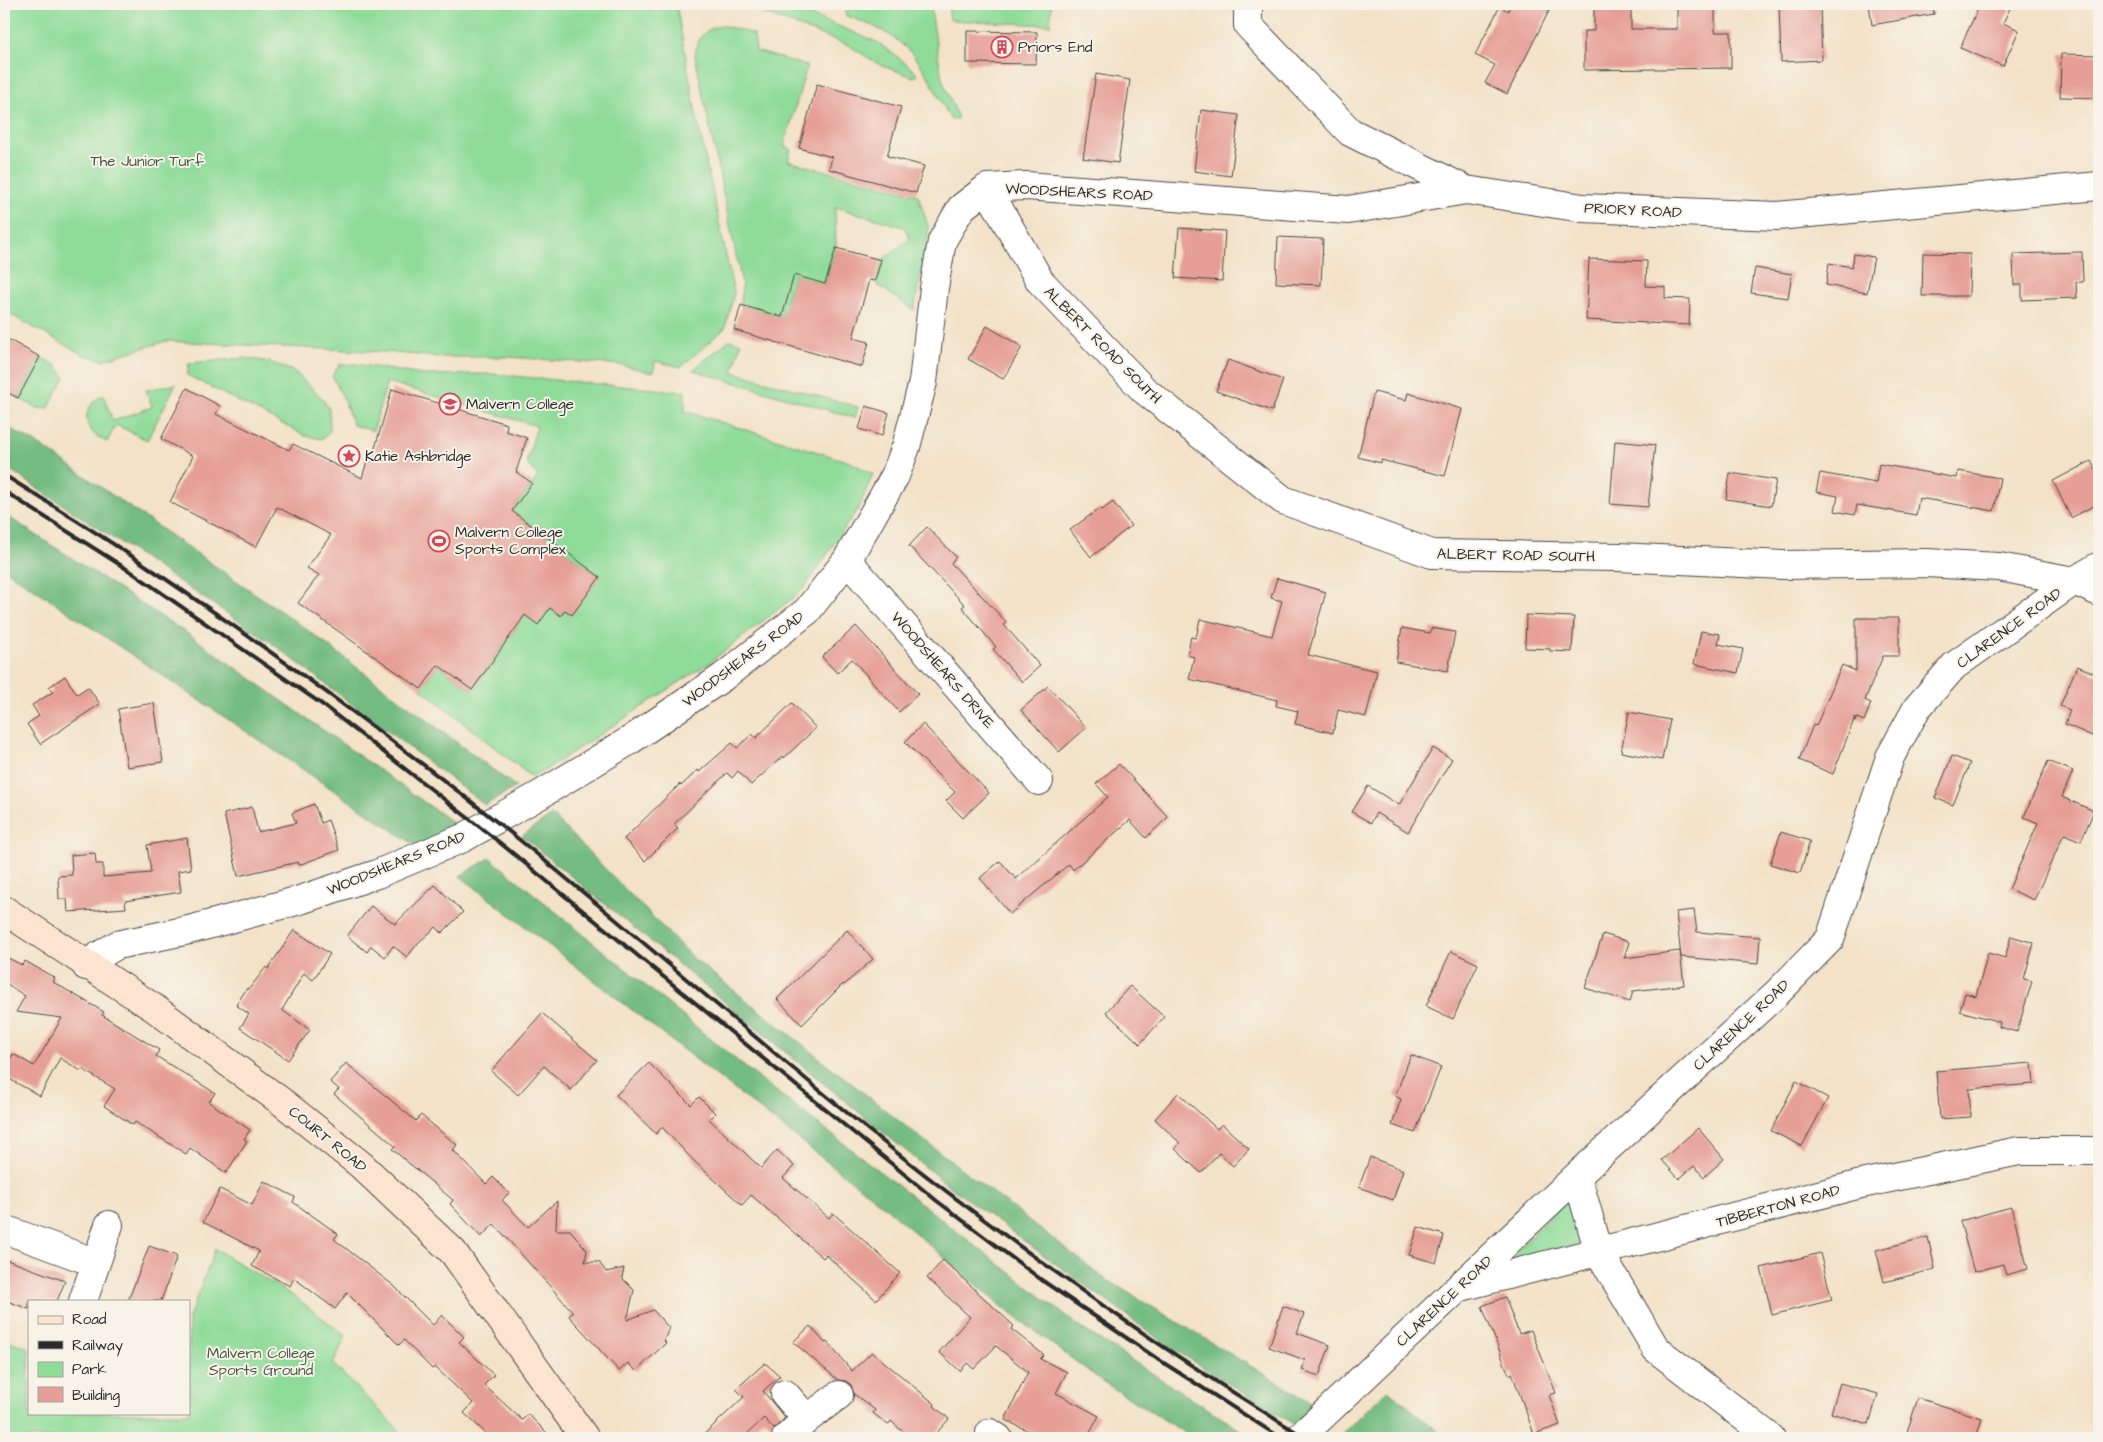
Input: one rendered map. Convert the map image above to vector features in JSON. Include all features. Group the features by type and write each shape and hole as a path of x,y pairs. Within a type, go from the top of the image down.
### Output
{"street":[{"name":"PRIORY ROAD","path":"1248,4 1248,25 1350,132 1466,190 1583,208 1778,216 2099,186"},
{"name":"WOODSHEARS ROAD","path":"86,966 118,945 189,930 300,900 377,874 463,838 538,796 612,751 723,677 807,611 847,560 895,476 906,447 922,382 942,241 961,208 987,188 1026,186 1348,210 1466,190"},
{"name":"ALBERT ROAD SOUTH","path":"987,188 1040,281 1144,390 1283,500 1367,531 1432,554 1618,557 1783,565 1926,563 1998,567 2074,581 2099,592"},
{"name":"WOODSHEARS DRIVE","path":"847,560 1039,781"},
{"name":"CLARENCE ROAD","path":"1299,1438 1577,1176 1777,993 1830,939 1890,757 1917,708 1954,666 2074,581 2099,566"},
{"name":"COURT ROAD","path":"4,910 86,966 154,1008 282,1102 361,1166 453,1252 585,1438"},
{"name":"TIBBERTON ROAD","path":"1460,1288 1861,1184 2019,1151 2099,1151"},
{"path":"1577,1176 1599,1252 1656,1349 1771,1438"},
{"path":"83,1300 109,1225"},
{"path":"4,1229 96,1263"},
{"path":"786,1394 807,1419"},
{"path":"786,1438 838,1395"}],"green space":[{"name":"The Junior Turf","path":"4,4 676,4 696,114 734,293 725,328 681,367 655,361 654,371 649,372 623,365 508,357 440,357 386,352 166,341 103,360 84,355 4,311"},
{"path":"739,4 776,4 821,19 877,42 903,61 918,75 913,77 880,65 848,45"},
{"path":"847,4 899,4 912,9 914,4 930,4 942,79 958,118 951,120 918,61 906,48 882,31 846,16"},
{"path":"948,4 1052,4 1050,25 950,20"},
{"path":"721,25 754,34 756,51 807,66 784,147 791,149 788,161 918,195 929,229 914,310 876,284 883,259 910,239 904,227 835,207 836,248 825,284 794,275 786,302 818,327 741,305 742,284 695,56 700,39 705,32"},
{"path":"729,340 741,343 733,372 858,407 855,418 693,370"},
{"path":"40,357 57,366 65,377 48,409 37,408 18,398"},
{"path":"245,358 270,362 295,372 322,398 329,409 330,431 322,439 306,436 187,375 189,363"},
{"path":"356,364 422,375 491,374 685,392 685,411 850,462 873,474 859,507 803,590 709,663 533,778 421,689 438,665 472,690 525,615 538,624 550,608 561,616 565,610 572,614 600,577 512,511 538,476 526,463 537,426 387,382 373,431 353,425 343,397 332,376 339,365"},
{"path":"176,384 147,440 116,425 107,442 95,435 87,423 90,407 93,402 103,395 113,421 152,407 146,390"},
{"path":"4,425 41,446 302,626 516,787 485,805 269,641 4,466"},
{"path":"4,514 194,638 459,827 418,847 4,569"},
{"path":"552,815 694,959 908,1128 1104,1278 1317,1406 1295,1425 1167,1345 950,1187 522,836"},
{"path":"490,858 746,1068 1083,1329 1253,1438 1193,1438 1102,1381 1005,1309 880,1203 460,876"},
{"path":"1571,1195 1585,1244 1508,1260"},
{"name":"Malvern College Sports Ground","path":"215,1249 295,1297 346,1336 333,1364 407,1438 4,1438 4,1339 28,1348 28,1414 190,1414 190,1315"},
{"path":"1388,1390 1446,1438 1337,1438"}],"building":[{"path":"1511,4 1534,4 1549,11 1507,94 1485,83 1495,65 1475,55 1500,6 1508,11"},
{"path":"1594,4 1631,4 1631,29 1677,29 1677,4 1715,4 1715,32 1731,32 1731,68 1584,70 1584,31 1594,31"},
{"path":"1779,4 1820,4 1822,60 1781,62"},
{"path":"1869,4 1933,4 1934,14 1872,25"},
{"path":"1980,4 2012,4 2003,23 2019,30 2003,66 1960,48"},
{"name":"Priors End","path":"967,31 1037,32 1036,64 967,63"},
{"path":"2061,54 2099,55 2099,98 2060,97"},
{"path":"1096,74 1130,80 1118,163 1083,158"},
{"path":"817,84 901,107 887,156 924,166 916,193 829,169 832,157 799,148"},
{"path":"1201,110 1239,115 1231,176 1194,171"},
{"path":"1179,228 1225,231 1222,281 1175,278"},
{"path":"1278,237 1323,239 1321,285 1276,283"},
{"path":"836,248 881,260 875,281 869,280 853,338 869,342 862,367 734,330 741,305 782,317 794,275 825,284"},
{"path":"2082,252 2083,282 2076,282 2077,298 2022,300 2022,285 2014,285 2013,254"},
{"path":"1923,253 1970,254 1969,296 1922,296"},
{"path":"1854,254 1874,257 1867,293 1826,285 1829,263 1852,267"},
{"path":"1589,259 1647,261 1646,286 1665,287 1665,298 1690,299 1689,325 1586,320"},
{"path":"1755,268 1792,274 1788,298 1751,293"},
{"path":"987,326 1022,347 1003,379 968,359"},
{"path":"4,337 40,357 18,398 4,391"},
{"path":"1228,360 1283,380 1272,411 1216,391"},
{"name":"Malvern College Sports Complex","path":"187,388 220,406 216,414 289,450 293,444 362,478 367,461 371,462 392,389 507,424 506,431 527,438 516,472 532,483 512,511 600,577 572,615 565,610 561,616 550,608 538,625 525,615 472,690 438,665 421,689 298,603 319,575 307,568 331,535 277,507 256,547 170,502 193,456 161,439"},
{"path":"1374,392 1406,400 1408,393 1462,409 1445,476 1381,460 1381,463 1358,457"},
{"path":"866,406 889,413 882,436 859,429"},
{"path":"1615,441 1655,445 1648,507 1610,504"},
{"path":"2091,461 2099,477 2099,503 2071,518 2053,481"},
{"path":"1879,464 1957,478 1958,471 2000,478 1994,511 1919,498 1916,515 1857,505 1855,515 1835,511 1838,496 1816,492 1820,473 1876,483"},
{"path":"1730,473 1776,480 1771,506 1726,499"},
{"path":"1113,502 1131,526 1091,557 1070,530 1100,508 1102,510"},
{"path":"927,527 956,557 951,563 1007,623 1004,625 1040,666 1022,682 993,649 996,647 962,607 965,605 909,546"},
{"path":"1277,578 1326,592 1308,655 1377,671 1366,717 1338,710 1333,733 1295,724 1298,711 1276,706 1277,700 1189,679 1194,657 1187,655 1191,637 1196,638 1200,619 1272,636 1282,601 1271,598"},
{"path":"1526,615 1574,617 1572,652 1525,648"},
{"path":"1856,618 1899,618 1899,656 1883,656 1865,700 1871,703 1864,721 1857,718 1855,721 1855,717 1833,774 1799,760 1813,725 1816,726 1842,665 1856,671"},
{"path":"856,626 918,694 899,712 852,659 837,673 822,657"},
{"path":"1402,628 1430,633 1431,628 1455,632 1448,671 1396,662"},
{"path":"1701,631 1720,634 1718,644 1743,649 1738,673 1694,664"},
{"path":"2077,666 2099,675 2099,739 2065,724 2070,710 2060,706"},
{"path":"65,676 77,694 88,687 100,704 40,744 27,724 39,716 32,705 53,692 49,687"},
{"path":"1048,686 1086,728 1059,752 1021,710"},
{"path":"154,703 163,762 127,767 118,709"},
{"path":"792,703 816,728 751,785 738,771 732,778 727,773 674,824 678,828 645,861 624,839 680,784 681,786 698,770 699,772 732,743 737,748 752,734 756,738"},
{"path":"1629,712 1670,720 1662,760 1621,752"},
{"path":"923,724 989,793 963,818 946,801 955,792 905,742"},
{"path":"1433,748 1452,759 1408,832 1376,813 1371,823 1352,812 1368,786 1399,805"},
{"path":"1952,756 1970,763 1953,805 1935,798"},
{"path":"2048,761 2073,771 2062,797 2094,811 2081,841 2064,834 2034,900 2009,889 2038,823 2024,817"},
{"path":"1119,764 1168,817 1146,838 1130,820 1073,870 1069,864 1010,914 980,878 1000,861 1016,879 1108,797 1096,784"},
{"path":"314,804 321,823 328,820 339,850 299,865 298,862 238,876 224,814 252,807 258,832 296,823 292,813"},
{"path":"1781,832 1810,841 1800,873 1770,864"},
{"path":"187,838 191,869 178,871 181,892 125,901 126,908 68,912 67,899 59,899 58,876 72,875 71,855 95,853 96,864 103,864 103,877 151,873 147,845"},
{"path":"435,885 463,912 442,933 436,927 418,943 407,957 393,946 385,957 371,946 367,952 347,936 371,906 395,924"},
{"path":"1694,910 1697,932 1760,937 1758,964 1681,957 1676,912"},
{"path":"294,930 330,954 313,980 304,973 282,1010 310,1030 288,1060 240,1028 249,1014 236,1005 247,988 249,989 266,967 268,969"},
{"path":"847,930 873,959 843,984 802,1025 777,999"},
{"path":"1603,934 1629,942 1624,958 1680,951 1684,985 1633,991 1630,1002 1585,988"},
{"path":"2011,936 2034,943 2024,979 2032,981 2017,1032 1999,1027 2000,1022 1960,1011 1965,993 1976,996 1988,953 2005,958"},
{"path":"1451,951 1478,964 1453,1019 1426,1006"},
{"path":"4,956 22,965 25,961 55,978 53,982 104,1012 102,1015 159,1050 156,1056 215,1093 209,1102 250,1130 244,1139 247,1141 226,1173 190,1148 186,1154 135,1122 133,1125 104,1106 115,1089 60,1058 40,1096 4,1076 4,1071 13,1054 34,1066 62,1018 16,1012 25,996 4,982"},
{"path":"1130,986 1164,1017 1140,1044 1106,1012"},
{"path":"542,1013 597,1060 571,1090 544,1066 518,1095 491,1071"},
{"path":"1411,1055 1441,1067 1415,1133 1392,1125 1401,1099 1395,1096"},
{"path":"346,1063 416,1121 421,1115 457,1145 453,1150 486,1184 493,1177 509,1193 502,1200 528,1227 557,1201 556,1230 570,1230 587,1250 585,1262 599,1262 606,1272 624,1268 622,1278 634,1290 627,1320 653,1310 669,1328 664,1341 666,1343 636,1371 628,1363 619,1371 569,1316 573,1312 494,1224 481,1237 450,1204 453,1200 392,1149 395,1146 334,1094 339,1089 330,1082"},
{"path":"649,1063 691,1105 699,1097 715,1113 709,1119 761,1168 777,1150 794,1166 783,1178 829,1218 833,1213 900,1273 876,1300 826,1255 823,1258 751,1195 742,1205 694,1161 662,1127 656,1134 616,1095"},
{"path":"2032,1063 2034,1084 1969,1089 1971,1117 1940,1119 1936,1071"},
{"path":"1796,1081 1828,1098 1802,1146 1771,1131"},
{"path":"1178,1093 1217,1129 1222,1124 1249,1149 1233,1166 1219,1153 1201,1173 1175,1149 1180,1143 1155,1119"},
{"path":"1698,1128 1724,1159 1704,1177 1694,1166 1679,1179 1662,1160"},
{"path":"1370,1157 1403,1170 1393,1200 1359,1187"},
{"path":"264,1181 295,1197 293,1202 338,1234 334,1239 394,1286 433,1325 442,1315 464,1337 459,1342 494,1375 484,1385 522,1420 528,1414 552,1438 491,1438 464,1413 473,1403 435,1367 432,1369 404,1340 399,1345 347,1293 335,1309 294,1278 290,1286 252,1266 259,1251 203,1222 220,1189 252,1205"},
{"path":"2011,1207 2028,1269 2006,1275 2003,1264 1974,1272 1960,1221"},
{"path":"1418,1227 1444,1235 1436,1263 1409,1255"},
{"path":"1928,1237 1935,1269 1884,1282 1876,1250"},
{"path":"149,1246 177,1256 161,1300 128,1300"},
{"path":"1820,1253 1832,1300 1772,1315 1761,1268"},
{"path":"4,1259 65,1281 57,1300 28,1300 28,1309 4,1300"},
{"path":"943,1260 1014,1326 1011,1329 1044,1355 1040,1359 1067,1372 1056,1393 1099,1416 1087,1438 1044,1438 1005,1420 1028,1372 996,1346 974,1369 967,1363 960,1371 939,1352 970,1317 927,1278"},
{"path":"1505,1297 1519,1334 1531,1330 1556,1393 1549,1395 1560,1425 1534,1434 1512,1373 1509,1375 1482,1306"},
{"path":"1283,1306 1304,1314 1297,1333 1330,1345 1319,1376 1302,1370 1305,1360 1269,1347"},
{"path":"810,1326 825,1343 827,1342 852,1371 872,1352 935,1404 934,1406 949,1419 932,1438 910,1438 891,1421 888,1425 873,1413 875,1410 854,1394 851,1385 846,1381 838,1380 793,1342"},
{"path":"765,1363 780,1376 763,1391 785,1418 774,1429 764,1418 743,1438 700,1438 744,1397 736,1389"},
{"path":"1840,1383 1878,1394 1869,1424 1831,1413"},
{"path":"1918,1398 1982,1418 1976,1438 1905,1438"}],"railway":[{"path":"4,475 148,567 335,698 516,837 785,1062 950,1194 1036,1258 1125,1320 1306,1438"},
{"path":"4,491 133,573 323,705 499,842 937,1201 1043,1281 1156,1358 1281,1438"}],"place":[{"name":"Priors End","path":"1002,47"},
{"name":"Malvern College","path":"450,404"},
{"name":"Katie Ashbridge","path":"349,456"},
{"name":"Malvern College Sports Complex","path":"439,541"}]}
